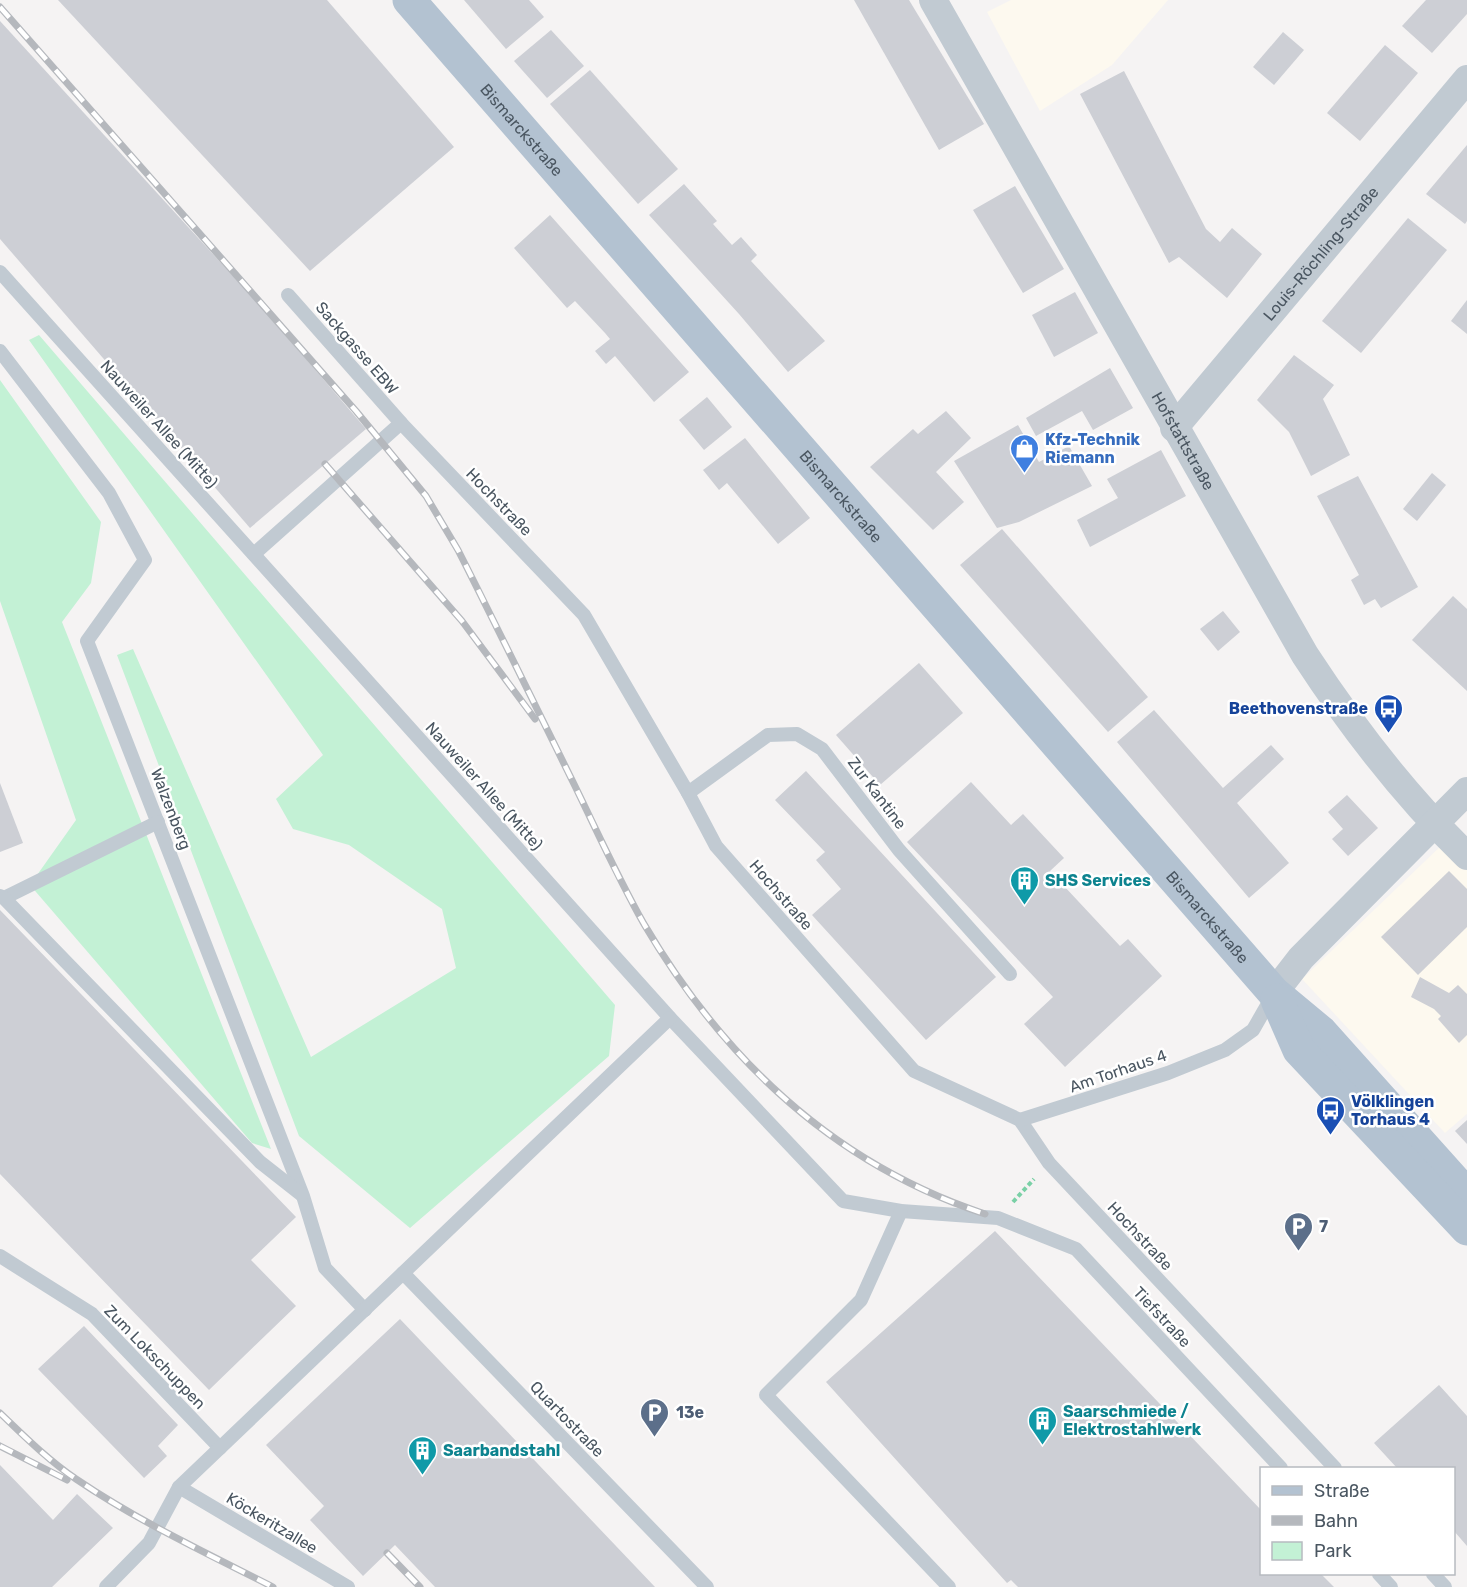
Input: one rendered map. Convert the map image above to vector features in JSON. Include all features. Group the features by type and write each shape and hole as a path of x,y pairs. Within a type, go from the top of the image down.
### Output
{"main road":[{"name":"Bismarckstraße","path":"408,0 1274,993 1321,1032 1467,1195"},
{"name":"Bismarckstraße","path":"1274,993 1299,1050 1467,1228"}],"street":[{"name":"Hofstattstraße","path":"933,0 1174,428 1305,655 1377,756 1435,826 1467,856"},
{"name":"Louis-Röchling-Straße","path":"1174,428 1467,79"},
{"path":"1274,993 1301,958 1435,826 1467,791"}],"lane":[{"name":"Nauweiler Allee (Mitte)","path":"3,278 670,1018 843,1201 901,1211 998,1218"},
{"name":"Sackgasse EBW","path":"288,295 401,423"},
{"name":"Walzenberg","path":"0,351 109,493 145,560 87,641 303,1196 325,1268 365,1310"},
{"path":"254,554 401,423"},
{"name":"Hochstraße","path":"401,423 584,615 688,793 716,846 914,1071 1020,1120 1049,1163 1334,1467"},
{"name":"Zur Kantine","path":"688,793 768,735 797,734 822,749 899,850 1010,974"},
{"path":"158,822 2,897 260,1162 303,1196"},
{"name":"Am Torhaus 4","path":"1020,1120 1168,1073 1225,1050 1253,1030 1274,993"},
{"path":"106,1587 149,1543 178,1487 670,1018"},
{"path":"901,1211 861,1300 766,1395 949,1587"},
{"name":"Tiefstraße","path":"998,1218 1076,1250 1280,1467"},
{"name":"Zum Lokschuppen","path":"0,1256 92,1314 220,1448"},
{"name":"Quartostraße","path":"403,1274 707,1587"},
{"name":"Köckeritzallee","path":"178,1487 348,1587"},
{"path":"1380,1575 1391,1587"},
{"path":"1433,1575 1445,1587"}],"path":[{"path":"998,1218 1049,1163"}],"shaded area":[{"path":"1011,0 1168,0 1112,65 1040,111 987,12"},
{"path":"1447,840 1467,861 1467,1114 1445,1133 1302,979"}],"green space":[{"path":"39,335 615,1005 609,1056 410,1228 299,1136 117,655 133,649 311,1057 456,968 442,909 349,845 293,829 276,799 323,755 29,340"},
{"path":"0,380 101,522 91,583 62,622 271,1149 252,1143 30,885 76,820 0,601"}],"building":[{"path":"58,0 327,0 454,147 310,271"},
{"path":"464,0 529,0 544,17 506,49"},
{"path":"854,0 909,0 984,124 939,150"},
{"path":"1426,0 1467,0 1467,14 1432,53 1402,26"},
{"path":"0,21 264,310 366,429 250,528 0,239"},
{"path":"551,30 584,66 547,98 514,61"},
{"path":"1283,32 1304,50 1274,85 1253,67"},
{"path":"1385,45 1418,73 1360,141 1327,113"},
{"path":"590,70 678,169 638,204 550,104"},
{"path":"1124,71 1206,229 1220,242 1232,228 1262,254 1227,298 1179,257 1169,263 1080,94"},
{"path":"1467,145 1467,221 1465,224 1426,194"},
{"path":"684,184 717,221 713,224 732,245 741,237 757,255 751,261 825,341 788,372 649,215"},
{"path":"1015,186 1064,269 1023,293 973,210"},
{"path":"550,215 689,372 654,402 615,356 606,364 595,351 610,339 605,333 575,301 567,308 514,248"},
{"path":"1408,218 1447,250 1361,353 1322,321"},
{"path":"1075,292 1098,333 1054,357 1032,315"},
{"path":"1467,300 1467,334 1451,321"},
{"path":"1294,355 1334,385 1323,399 1350,455 1311,476 1289,432 1257,400"},
{"path":"1110,368 1133,408 1093,430 1082,411 1036,436 1026,418"},
{"path":"707,397 732,427 704,450 679,420"},
{"path":"946,411 971,438 936,472 964,502 933,530 870,467 913,429 918,434"},
{"name":"Kfz-Technik Riemann","path":"1018,425 1039,462 1069,446 1092,486 1019,522 997,528 954,461"},
{"path":"745,438 810,518 778,544 727,483 719,490 703,470"},
{"path":"1161,450 1186,496 1090,547 1077,520 1118,498 1107,479"},
{"path":"1432,473 1446,485 1417,521 1403,509"},
{"path":"1358,476 1418,587 1381,608 1375,599 1364,605 1351,580 1359,575 1317,496"},
{"path":"1002,529 1148,697 1108,732 960,565"},
{"path":"1453,596 1467,609 1467,691 1412,640"},
{"path":"1223,611 1240,632 1218,651 1200,629"},
{"path":"919,663 963,713 880,785 836,735"},
{"path":"1154,710 1223,788 1271,745 1284,759 1237,803 1289,863 1249,898 1117,742"},
{"path":"806,771 996,977 926,1040 812,915 841,889 816,860 825,852 775,800"},
{"name":"SHS Services","path":"971,782 1011,825 1023,814 1064,858 1050,871 1120,946 1128,939 1162,976 1065,1067 1024,1024 1053,997 907,842"},
{"path":"0,783 23,843 0,852"},
{"path":"1347,795 1378,828 1348,856 1332,839 1343,829 1328,812"},
{"path":"1449,871 1467,889 1467,927 1418,975 1381,937"},
{"path":"0,910 296,1217 251,1260 296,1306 209,1390 0,1174"},
{"path":"1420,977 1449,993 1458,985 1467,994 1467,1035 1459,1043 1438,1019 1441,1016 1434,1009 1411,997"},
{"path":"1467,1120 1467,1144 1455,1131"},
{"name":"Saarschmiede / Elektrostahlwerk","path":"995,1231 1260,1509 1260,1575 1322,1575 1334,1587 1018,1587 1011,1580 1007,1583 826,1382"},
{"name":"Saarbandstahl","path":"400,1319 655,1587 435,1587 395,1545 363,1576 310,1520 324,1506 266,1445"},
{"path":"84,1326 178,1425 158,1446 167,1456 144,1478 38,1369"},
{"path":"1439,1385 1467,1416 1467,1546 1455,1532 1455,1467 1396,1467 1374,1443"},
{"path":"0,1465 53,1520 77,1494 113,1528 52,1587 0,1587"}],"railway":[{"path":"0,7 356,411 426,496 458,550 634,907 675,973 710,1020 747,1062 788,1101 832,1136 879,1167 930,1193 985,1214"},
{"path":"325,464 462,621 535,719"},
{"path":"0,1413 36,1448 76,1479 173,1536 273,1587"},
{"path":"0,1446 67,1480"},
{"path":"387,1553 420,1587"}],"place":[{"name":"Kfz-Technik Riemann","path":"1024,474"},
{"name":"Beethovenstraße","path":"1389,734"},
{"name":"SHS Services","path":"1024,906"},
{"name":"Völklingen Torhaus 4","path":"1330,1136"},
{"name":"7","path":"1298,1252"},
{"name":"13e","path":"655,1438"},
{"name":"Saarschmiede / Elektrostahlwerk","path":"1042,1446"},
{"name":"Saarbandstahl","path":"422,1476"}]}
